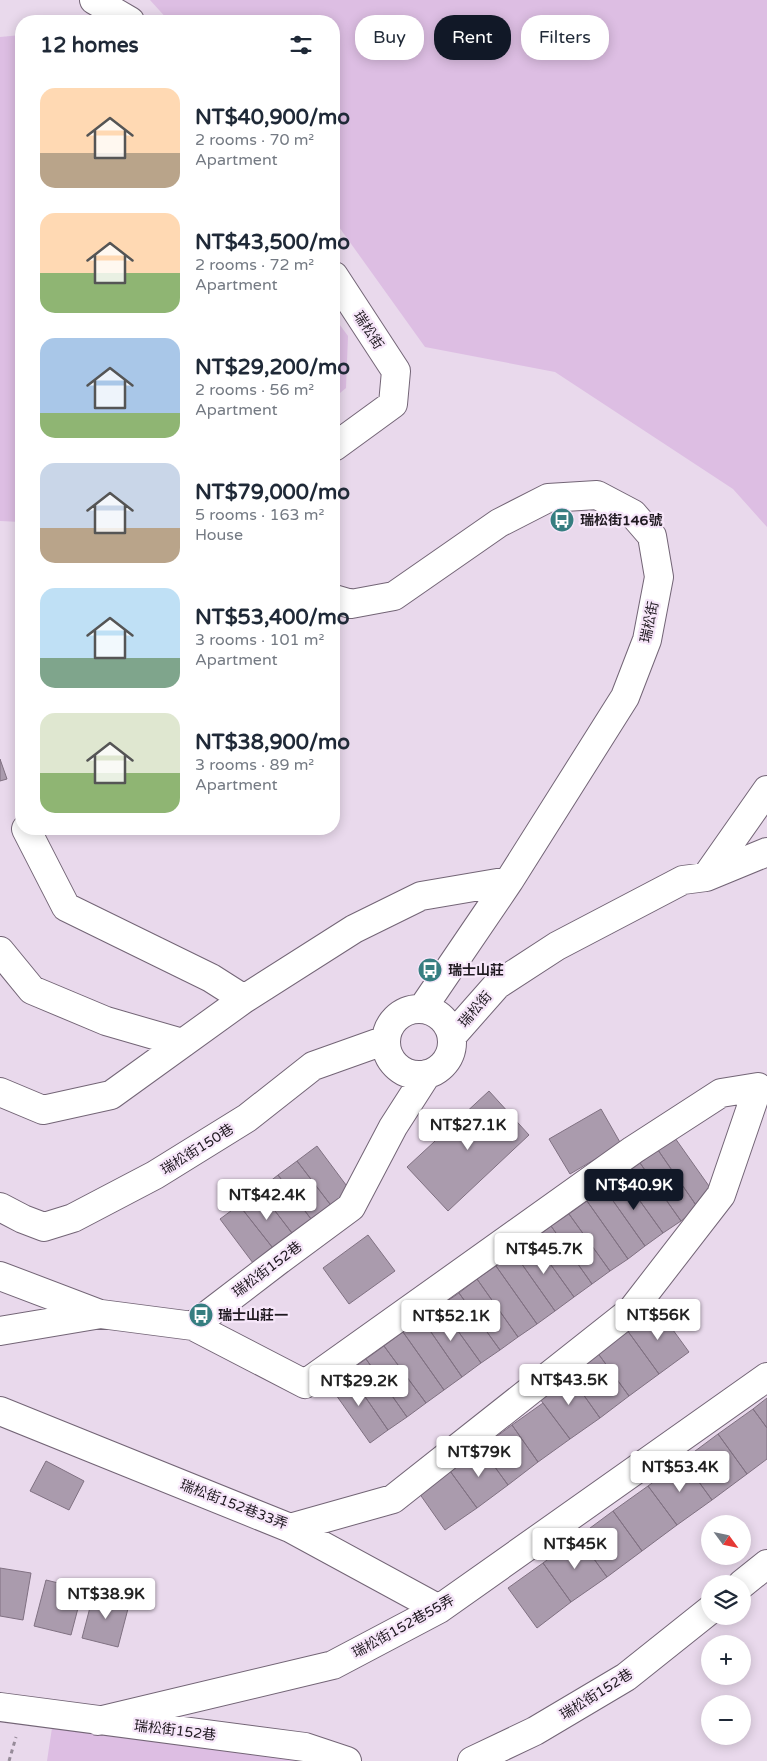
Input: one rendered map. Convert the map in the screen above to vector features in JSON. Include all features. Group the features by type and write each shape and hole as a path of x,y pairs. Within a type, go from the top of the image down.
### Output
{"street":[{"path":"94,0 120,15"},
{"name":"瑞松街","path":"340,285 396,371 393,404 340,443"},
{"name":"瑞松街","path":"340,601 351,604 394,596 499,522 548,498 597,495 634,514 652,536 659,577 647,640 625,697 509,881 422,1009 432,1011 441,1017 448,1026 452,1036 450,1056 437,1070 427,1074"},
{"path":"706,877 767,790"},
{"path":"29,835 66,907 211,978 244,998"},
{"name":"瑞松街","path":"452,1036 497,985 557,946 683,880 706,877 767,852"},
{"path":"0,1092 43,1110 111,1095 244,998 354,929 421,896 509,881"},
{"path":"0,951 32,990 106,1022 182,1043"},
{"path":"422,1009 411,1010 401,1014 388,1030 386,1040 391,1060 398,1068 417,1076 427,1074"},
{"name":"瑞松街150巷","path":"0,1207 23,1220 44,1226 73,1218 155,1175 247,1118 313,1066 386,1040"},
{"name":"瑞松街152巷","path":"193,1326 352,1207 393,1127 427,1074"},
{"name":"瑞松街152巷33弄","path":"0,1411 290,1528 393,1499 632,1310 721,1195 758,1087 721,1093 633,1150 305,1384 193,1326"},
{"path":"0,1276 101,1314 193,1326"},
{"path":"0,1331 101,1314"},
{"name":"瑞松街152巷55弄","path":"98,1721 333,1666 439,1609 767,1376"},
{"path":"290,1528 439,1609"},
{"path":"751,1577 767,1564"},
{"name":"瑞松街152巷","path":"472,1761 536,1731 626,1677 701,1617"},
{"name":"瑞松街152巷","path":"0,1707 305,1747 347,1761"}],"shaded area":[{"path":"150,0 767,0 767,527 733,489 555,372 425,347 340,228 340,15 164,15"},
{"path":"15,36 15,522 0,521 0,37"},
{"path":"340,325 348,336 346,388 340,393"},
{"path":"52,1728 301,1759 304,1761 47,1761"}],"building":[{"path":"0,759 7,779 0,781"},
{"path":"489,1091 529,1135 448,1211 407,1167"},
{"path":"601,1109 621,1144 570,1174 549,1139"},
{"path":"675,1138 716,1196 698,1208 658,1150"},
{"path":"317,1146 352,1193 333,1208 297,1161"},
{"path":"658,1150 698,1208 681,1221 640,1163"},
{"path":"297,1161 333,1208 314,1223 278,1175"},
{"path":"640,1163 681,1221 663,1233 622,1176"},
{"path":"278,1175 314,1223 295,1237 259,1190"},
{"path":"622,1176 663,1233 645,1246 604,1188"},
{"path":"604,1188 645,1246 628,1259 587,1201"},
{"path":"259,1190 295,1237 276,1252 239,1205"},
{"path":"587,1201 628,1259 610,1271 569,1214"},
{"path":"239,1205 276,1252 256,1267 220,1219"},
{"path":"569,1214 610,1271 592,1284 551,1226"},
{"path":"551,1226 592,1284 574,1297 533,1240"},
{"path":"368,1235 395,1271 349,1304 323,1268"},
{"path":"533,1240 574,1297 555,1311 514,1253"},
{"path":"514,1253 555,1311 537,1324 496,1266"},
{"path":"496,1266 537,1324 518,1337 477,1279"},
{"path":"477,1279 518,1337 500,1350 459,1293"},
{"path":"459,1293 500,1350 481,1363 440,1306"},
{"path":"440,1306 481,1363 462,1377 422,1319"},
{"path":"657,1308 689,1352 659,1374 627,1330"},
{"path":"422,1319 462,1377 444,1390 403,1332"},
{"path":"627,1330 659,1374 629,1396 597,1352"},
{"path":"403,1332 444,1390 426,1403 384,1346"},
{"path":"384,1346 426,1403 407,1417 366,1359"},
{"path":"597,1352 629,1396 600,1418 568,1373"},
{"path":"366,1359 407,1417 388,1430 348,1372"},
{"path":"348,1372 388,1430 370,1443 329,1385"},
{"path":"568,1373 600,1418 570,1439 537,1395"},
{"path":"767,1398 767,1428 753,1409"},
{"path":"543,1403 570,1439 538,1462 512,1425"},
{"path":"753,1409 767,1428 767,1459 747,1474 718,1434"},
{"path":"512,1425 538,1462 508,1485 481,1448"},
{"path":"718,1434 747,1474 712,1500 683,1460"},
{"path":"481,1448 508,1485 477,1508 450,1471"},
{"path":"683,1460 712,1500 677,1525 648,1486"},
{"path":"46,1461 84,1481 69,1510 30,1491"},
{"path":"450,1471 477,1508 445,1530 419,1493"},
{"path":"648,1486 677,1525 642,1551 613,1511"},
{"path":"613,1511 642,1551 607,1577 578,1537"},
{"path":"578,1537 607,1577 571,1602 543,1563"},
{"path":"543,1563 571,1602 537,1628 508,1588"},
{"path":"0,1568 31,1573 23,1620 0,1616"},
{"path":"46,1580 83,1589 71,1635 34,1626"},
{"path":"94,1592 130,1601 118,1647 82,1638"}],"place":[{"name":"瑞松街146號","path":"562,520"},
{"name":"瑞士山莊","path":"430,970"},
{"name":"瑞士山莊一","path":"201,1315"}]}
